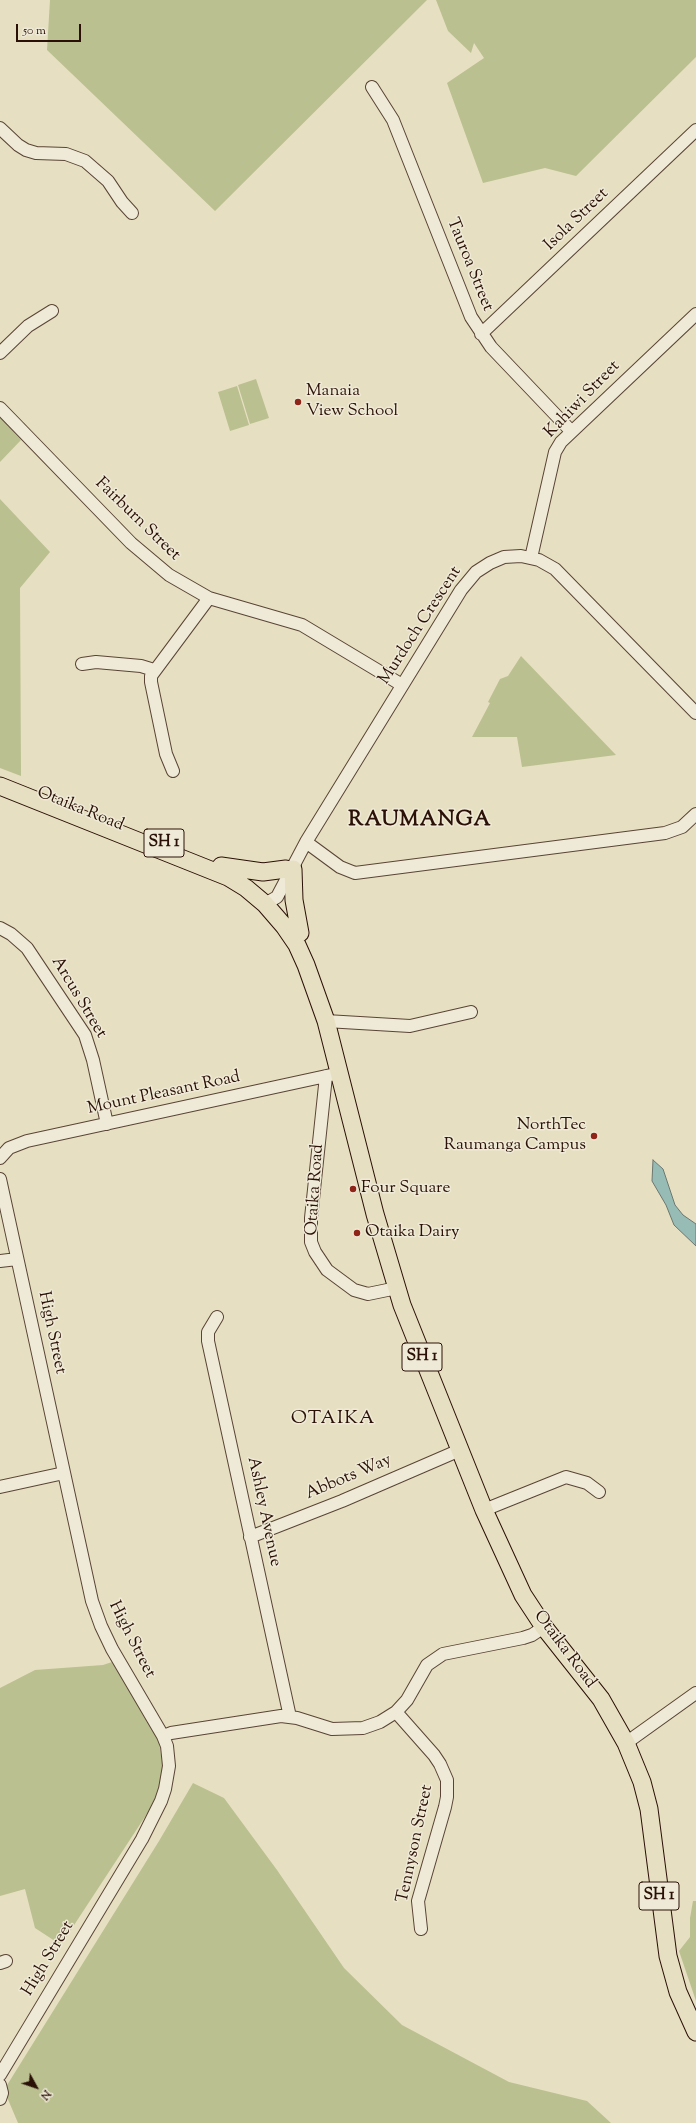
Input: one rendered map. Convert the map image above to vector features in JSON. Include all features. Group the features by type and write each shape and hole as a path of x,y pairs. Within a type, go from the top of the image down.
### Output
{"highway":[{"name":"Otaika Road","path":"0,778 221,866 249,881 287,915 300,933 318,971 324,994 326,1021 334,1075 408,1322 484,1510 511,1572 523,1595 544,1627 601,1699 626,1743 642,1782 649,1809 668,1956 678,1992 694,2027"},
{"name":"Otaika Road","path":"0,786 218,872 269,900 302,956 326,1021"},
{"path":"221,866 263,872 292,865 294,900 300,933"}],"street":[{"name":"Tauroa Street","path":"372,86 393,120 471,317 481,334 572,431"},
{"path":"0,128 18,145 26,150 36,153 66,154 85,161 108,181 132,214"},
{"name":"Isola Street","path":"481,334 696,130"},
{"path":"0,353 28,326 52,311"},
{"name":"Kahiwi Street","path":"531,558 555,452 572,431 696,314"},
{"name":"Fairburn Street","path":"0,408 150,560 185,586 209,598 302,625 402,685"},
{"name":"Murdoch Crescent","path":"269,900 469,578 482,567 504,557 531,558 548,564 568,580 696,713"},
{"path":"173,771 166,754 151,682 154,670 209,598"},
{"path":"82,664 96,662 141,666 154,670"},
{"path":"306,842 340,867 355,873 665,834 682,827 696,814"},
{"name":"Arcus Street","path":"0,928 11,934 27,948 85,1035 93,1060 107,1124"},
{"path":"326,1021 410,1026 471,1012"},
{"name":"Mount Pleasant Road","path":"0,1158 4,1151 15,1145 334,1075"},
{"name":"Otaika Road","path":"334,1075 311,1218 311,1242 315,1252 327,1270 354,1290 368,1294 397,1288"},
{"name":"High Street","path":"0,1179 96,1614 112,1649 163,1736 168,1755 168,1777 161,1801 153,1818 0,2075"},
{"path":"0,1261 17,1259"},
{"name":"Ashley Avenue","path":"217,1317 208,1332 208,1341 290,1717"},
{"name":"Abbots Way","path":"250,1537 460,1450"},
{"path":"0,1487 64,1473"},
{"path":"484,1510 566,1478 587,1483 599,1492"},
{"path":"163,1736 171,1732 264,1718 290,1717 332,1729 349,1730 371,1726 396,1712 407,1700 428,1665 443,1654 532,1635 544,1627"},
{"path":"626,1743 696,1693"},
{"name":"Tennyson Street","path":"396,1712 434,1755 447,1780 447,1797 418,1902 421,1929"},
{"path":"0,2085 2,2093 0,2099"}],"green space":[{"path":"50,0 427,0 215,211 47,50"},
{"path":"436,0 696,0 696,57 576,176 545,168 483,183 447,83 484,58 474,43 471,53 448,31"},
{"path":"256,379 269,418 250,424 238,385"},
{"path":"237,386 249,425 230,431 218,392"},
{"path":"0,417 21,440 0,462"},
{"path":"0,499 50,552 20,588 21,776 0,768"},
{"path":"521,656 616,755 522,767 517,737 472,737 490,703 488,702 500,679 508,676"},
{"path":"115,1661 159,1741 164,1777 154,1803 61,1945 35,1928 25,1889 0,1896 0,1688 35,1670 103,1665"},
{"path":"193,1783 224,1798 277,1870 344,1968 402,2025 509,2082 587,2101 611,2123 18,2123 4,2090 159,1841"},
{"path":"693,1901 696,1901 696,2001 679,1951 690,1937 690,1918"}],"water":[{"path":"653,1160 663,1169 675,1205 683,1215 696,1224 696,1246 674,1225 666,1205 652,1181"}],"place":[{"name":"Manaia View School","path":"298,402"},
{"name":"NorthTec Raumanga Campus","path":"594,1136"},
{"name":"Four Square","path":"353,1189"},
{"name":"Otaika Dairy","path":"357,1233"}],"district":[{"name":"RAUMANGA","path":"420,821"},
{"name":"OTAIKA","path":"333,1420"}]}
